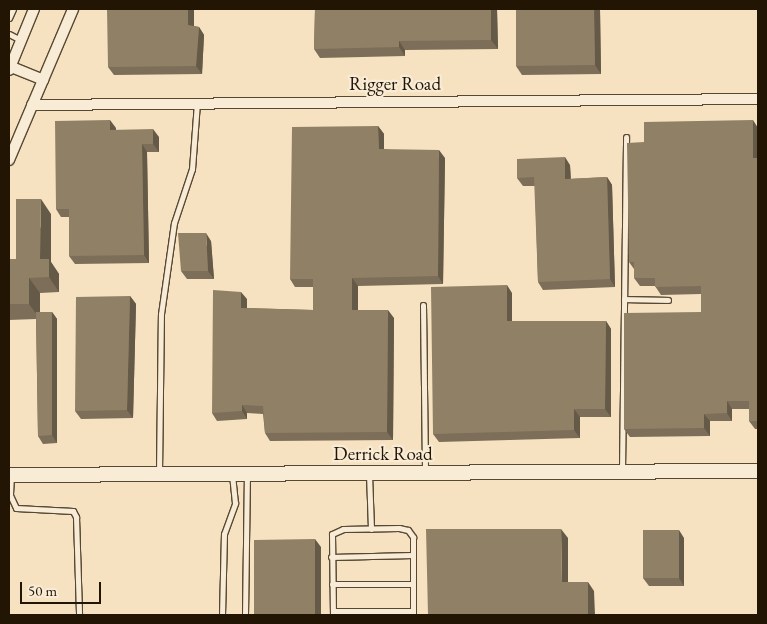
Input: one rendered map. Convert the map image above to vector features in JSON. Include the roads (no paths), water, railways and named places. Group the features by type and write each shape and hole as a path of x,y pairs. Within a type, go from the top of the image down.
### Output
{"street":[{"path":"34,9 9,67 43,80"},
{"path":"9,160 73,9"},
{"name":"Rigger Road","path":"32,105 758,99"},
{"name":"Derrick Road","path":"10,475 758,471"}],"lane":[{"path":"9,18 13,9"},
{"path":"9,34 21,40"},
{"path":"159,474 161,314 174,223 192,169 197,103"},
{"path":"622,472 626,137"},
{"path":"624,299 668,300"},
{"path":"423,305 425,473"},
{"path":"245,615 247,473"},
{"path":"369,473 371,529"},
{"path":"222,615 224,534 235,503 232,474"},
{"path":"10,475 12,505 68,509 76,517 79,615"},
{"path":"371,529 408,530 412,537 413,613 333,613 331,537 335,531 371,529"},
{"path":"331,557 413,555"},
{"path":"332,584 413,584"}]}
